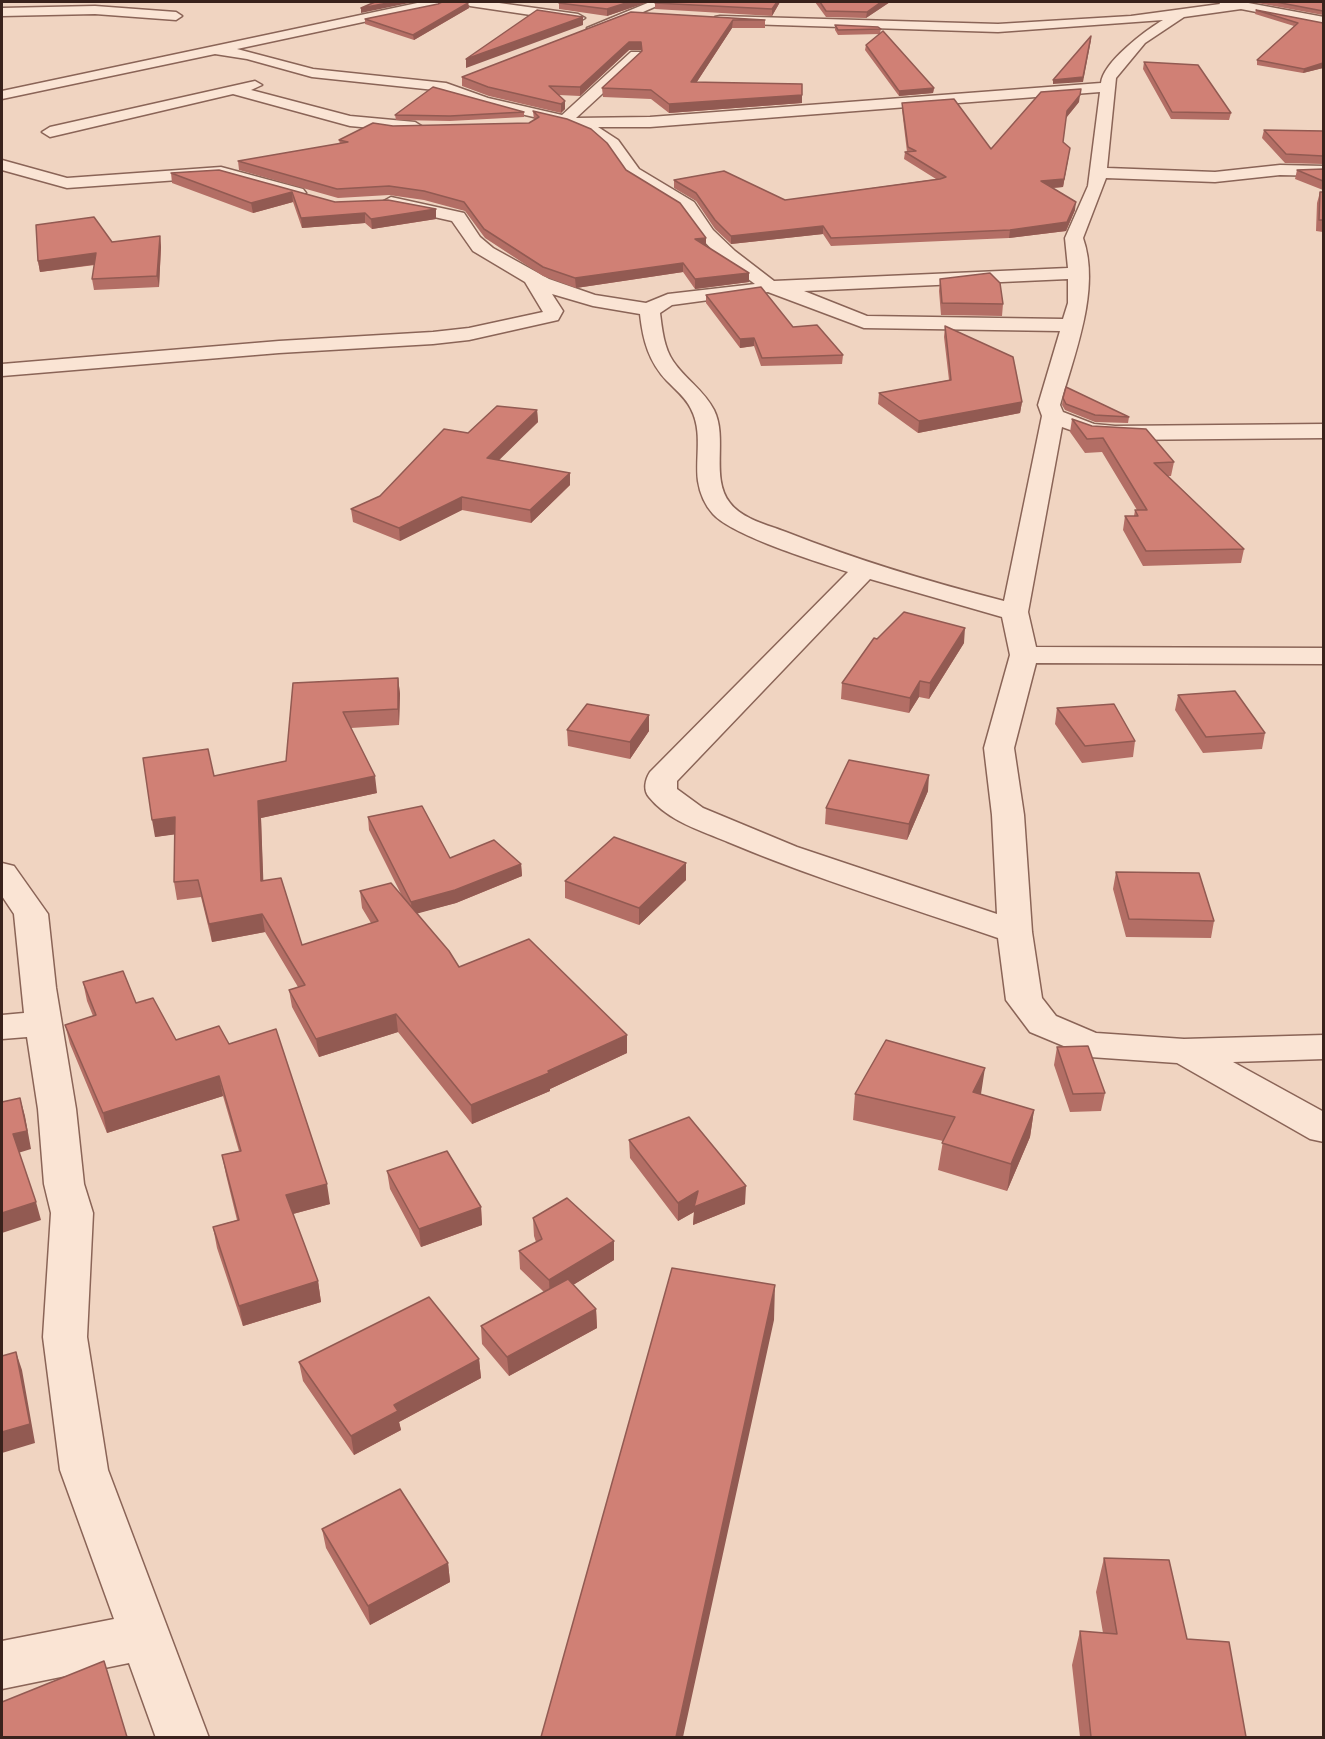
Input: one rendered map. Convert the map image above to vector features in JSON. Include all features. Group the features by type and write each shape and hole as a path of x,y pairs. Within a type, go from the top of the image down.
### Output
{"street":[{"path":"2,95 438,2"},
{"path":"470,2 609,22"},
{"path":"582,33 660,2"},
{"path":"1225,2 1323,21"},
{"path":"711,20 998,28 1179,15 1242,5"},
{"path":"2,12 95,10 176,16"},
{"path":"631,14 667,17"},
{"path":"1179,15 1156,27 1135,45 1109,78 1104,137 1098,173 1088,208 1074,238 1077,247 1078,303 1049,405 1053,416 1015,612 1024,655 999,748 1008,815 1015,932 1024,1000 1043,1024 1090,1045 1184,1051 1323,1047"},
{"path":"212,49 249,55 312,73 451,83 483,101 569,121 598,132 612,143 633,173 688,206 707,234 742,268 772,286 864,322 1071,325"},
{"path":"569,121 636,55"},
{"path":"50,132 312,73"},
{"path":"513,125 569,121 650,122 1108,87"},
{"path":"233,90 350,122 431,128"},
{"path":"2,165 67,183 221,172 317,199"},
{"path":"1098,173 1215,177 1280,170 1323,171"},
{"path":"371,204 392,202 458,217 476,244 535,282 588,301 651,310"},
{"path":"1015,612 864,571 732,517 718,505 710,486 710,444 706,415 698,401 662,360 653,334 650,312 656,305 668,300 772,286 1076,273"},
{"path":"2,370 469,334 551,316 554,311 535,282"},
{"path":"1053,416 1090,430 1115,433 1323,431"},
{"path":"864,571 784,650 661,780 663,793 692,815 785,854 1015,932"},
{"path":"1024,655 1323,656"},
{"path":"2,873 31,914 57,1109 64,1184 72,1213 65,1337 84,1470 183,1737"},
{"path":"2,1028 44,1023"},
{"path":"1184,1051 1323,1129"},
{"path":"2,1665 146,1636"}],"building":[{"path":"375,2 393,2 361,8"},
{"path":"442,2 468,3 413,35 365,19 438,4"},
{"path":"629,2 607,9 559,3"},
{"path":"656,2 777,2 772,9"},
{"path":"820,2 881,2 867,12 826,11"},
{"path":"1276,2 1323,2 1323,11"},
{"path":"537,10 583,17 466,59"},
{"path":"1256,10 1323,23 1323,63 1304,69 1257,60 1298,23"},
{"path":"631,12 765,20 733,20 691,82 802,84 802,95 669,104 651,90 602,88 642,51 641,42 629,42 580,87 549,86 565,101 561,104 488,87 462,77"},
{"path":"835,25 878,27 881,29 838,30"},
{"path":"883,31 934,88 899,91 866,45"},
{"path":"1091,36 1083,77 1053,80"},
{"path":"1144,62 1198,65 1231,113 1172,112"},
{"path":"433,87 524,112 450,116 395,115"},
{"path":"1081,89 1080,95 1067,111 1063,142 1070,148 1064,179 1041,181 1076,202 1067,222 1010,230 831,238 823,226 731,236 715,220 696,193 674,180 724,171 785,200 940,179 946,177 905,152 916,151 908,147 902,103 954,99 991,149 1041,92"},
{"path":"533,111 567,119 591,129 607,143 626,170 680,203 706,238 695,239 749,273 695,279 683,263 575,278 543,267 484,229 464,202 424,191 389,186 337,189 238,161 348,142 339,140 373,123 393,126 529,123 539,117"},
{"path":"1264,130 1323,131 1323,156 1286,154"},
{"path":"1323,169 1323,181 1297,170"},
{"path":"219,170 335,202 388,200 436,209 371,219 365,213 301,218 292,192 251,203 171,173"},
{"path":"1320,192 1323,192 1323,220 1319,220"},
{"path":"94,217 112,242 160,236 157,276 92,279 96,253 38,261 36,225"},
{"path":"990,273 1000,283 1003,304 942,303 940,279"},
{"path":"761,287 793,327 817,325 843,355 762,358 754,338 740,339 706,295"},
{"path":"945,326 1013,357 1022,402 919,421 879,393 951,380"},
{"path":"1066,387 1129,417 1095,415 1066,404 1063,398"},
{"path":"497,406 537,410 487,458 570,473 530,510 462,497 399,528 351,509 380,496 444,429 468,433"},
{"path":"1072,419 1092,426 1146,429 1174,462 1154,463 1244,549 1146,551 1125,516 1138,516 1135,510 1147,510 1103,438 1087,439"},
{"path":"904,612 965,628 930,683 920,681 910,698 842,683 874,638 877,639"},
{"path":"398,678 398,709 343,712 375,776 258,801 261,881 281,878 302,945 378,921 360,891 391,883 449,951 459,967 529,939 627,1035 548,1071 549,1073 471,1105 396,1014 316,1039 289,990 305,985 262,914 209,924 198,880 174,882 175,817 152,820 143,758 208,749 214,776 286,761 293,683"},
{"path":"1235,691 1265,733 1206,737 1178,695"},
{"path":"587,704 649,715 630,742 567,730"},
{"path":"1114,704 1135,741 1085,746 1057,708"},
{"path":"849,760 929,775 909,824 826,808"},
{"path":"422,806 450,858 494,840 521,864 455,890 411,902 368,817"},
{"path":"614,837 686,863 639,908 565,881"},
{"path":"1116,872 1199,873 1214,921 1129,919"},
{"path":"123,971 136,1003 153,998 176,1040 219,1026 229,1044 276,1029 327,1184 286,1195 318,1281 239,1306 213,1227 239,1220 222,1155 241,1151 219,1076 103,1113 65,1025 96,1015 83,982"},
{"path":"886,1040 985,1068 973,1092 1034,1110 1011,1164 942,1143 955,1117 855,1094"},
{"path":"1088,1046 1105,1093 1073,1094 1057,1047"},
{"path":"20,1098 27,1131 13,1134 36,1202 2,1213 2,1102"},
{"path":"689,1117 746,1186 694,1207 698,1191 678,1203 629,1140"},
{"path":"447,1151 481,1207 419,1229 387,1171"},
{"path":"567,1198 614,1241 549,1280 519,1251 542,1239 533,1218"},
{"path":"672,1268 775,1285 676,1737 541,1737"},
{"path":"568,1279 596,1309 507,1357 481,1326"},
{"path":"429,1297 479,1359 394,1405 398,1411 351,1436 299,1362"},
{"path":"16,1352 30,1424 2,1432 2,1356"},
{"path":"400,1489 448,1563 368,1606 322,1529"},
{"path":"1104,1558 1169,1560 1187,1639 1229,1642 1246,1737 1091,1737 1080,1631 1117,1634"},
{"path":"104,1661 127,1737 2,1737 2,1702"}]}
